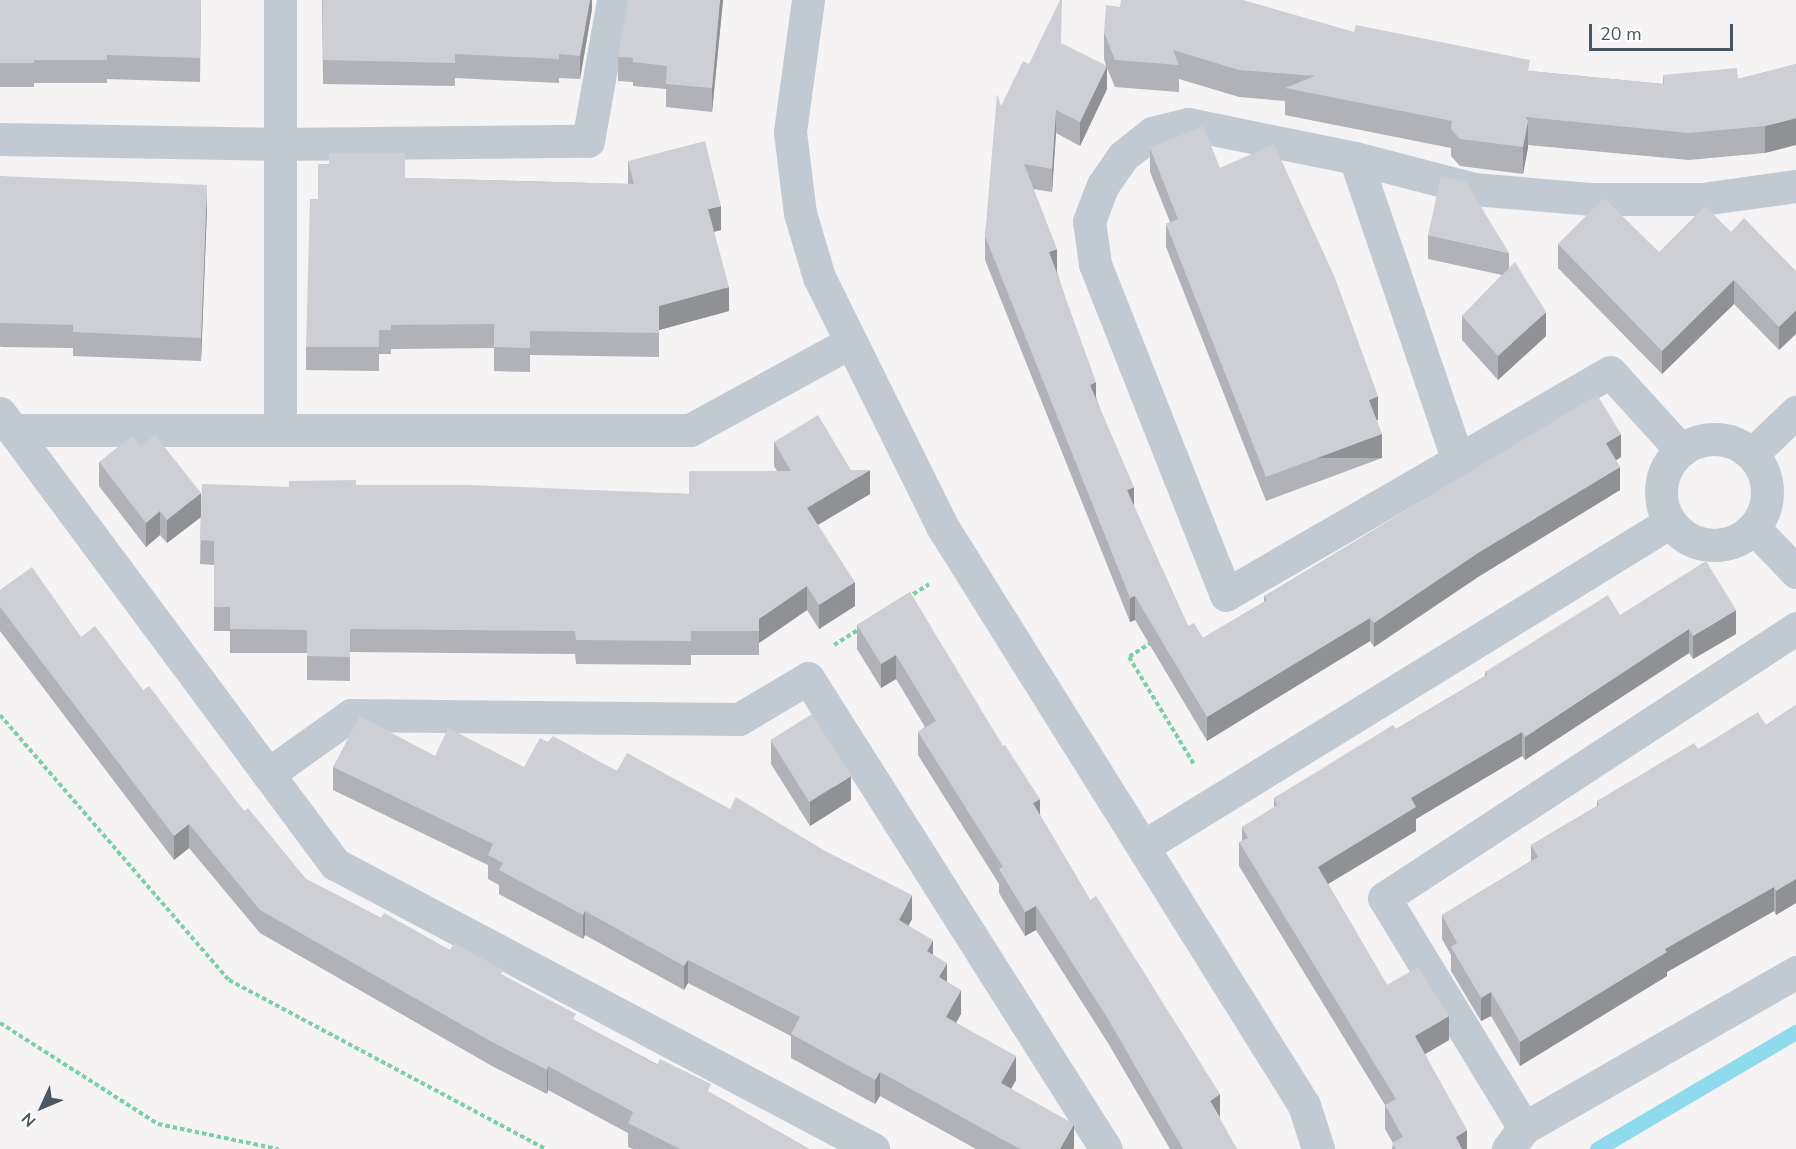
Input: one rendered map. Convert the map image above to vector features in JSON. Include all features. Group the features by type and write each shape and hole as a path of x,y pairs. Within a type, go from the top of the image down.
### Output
{"street":[{"path":"280,0 280,430"},
{"path":"0,139 280,144 588,141 613,0"},
{"path":"808,0 790,132 800,213 819,277 942,525 1304,1105 1318,1149"},
{"path":"1682,450 1610,372 1226,595 1095,264 1089,221 1103,185 1123,156 1152,133 1188,124 1355,158 1474,189 1590,199 1702,199 1796,186"},
{"path":"1355,158 1458,460"},
{"path":"7,422 280,430 690,430 851,342"},
{"path":"1752,454 1796,411"},
{"path":"7,422 335,864 873,1149"},
{"path":"1717,440 1739,446 1752,454 1761,467 1767,499 1754,528 1727,544 1710,545 1695,542 1670,522 1661,492 1663,476 1682,450 1695,442 1717,440"},
{"path":"1144,846 1670,522"},
{"path":"1754,528 1796,572"},
{"path":"1796,628 1384,898 1516,1138 1796,972"},
{"path":"268,774 351,715 739,719 808,678 1106,1149"}],"path":[{"path":"905,600 933,582"},
{"path":"825,650 865,625"},
{"path":"1155,641 1130,657 1196,768 1188,772"},
{"path":"0,715 229,980 545,1149"},
{"path":"0,1023 158,1124 278,1149"}],"building":[{"path":"0,0 201,0 200,58 107,55 107,60 34,60 34,63 0,63"},
{"path":"323,0 590,0 580,56 559,54 559,59 455,54 455,63 323,60"},
{"path":"628,0 720,0 712,88 666,84 667,66 633,62 633,58 618,57"},
{"path":"1062,0 1061,43 1107,66 1080,122 1056,110 1052,169 1024,164 1057,249 1049,252 1096,382 1090,385 1134,487 1127,490 1188,626 1194,623 1203,638 1267,600 1264,596 1597,395 1621,434 1606,443 1620,467 1478,553 1374,623 1370,618 1207,717 1135,596 1130,598 985,236 997,94 1001,106 1023,61 1029,64"},
{"path":"1121,0 1243,0 1354,32 1356,25 1530,60 1528,71 1664,84 1663,75 1737,68 1738,79 1796,64 1796,118 1765,126 1689,133 1525,117 1528,121 1523,147 1460,139 1451,129 1452,121 1285,88 1315,76 1239,70 1173,50 1179,65 1115,60 1104,32 1106,5 1120,7"},
{"path":"1203,126 1220,168 1274,144 1335,278 1378,396 1369,400 1382,434 1266,477 1166,224 1178,219 1150,148"},
{"path":"705,141 721,206 708,209 729,287 659,306 659,333 530,331 530,348 494,347 494,324 391,325 391,330 379,330 379,347 306,347 310,199 318,199 318,164 329,164 329,153 405,153 405,178 634,184 628,161"},
{"path":"0,176 207,185 201,338 73,332 73,325 1,323"},
{"path":"1441,176 1466,182 1509,253 1428,235"},
{"path":"1604,198 1659,252 1705,206 1731,232 1744,218 1796,271 1796,310 1779,327 1734,280 1662,351 1558,244"},
{"path":"1515,262 1546,312 1498,356 1462,316"},
{"path":"818,415 851,470 870,470 807,508 855,582 819,605 807,586 759,619 759,631 691,631 691,641 576,640 575,631 350,629 350,657 307,656 307,630 230,629 230,607 214,607 214,541 200,540 202,484 289,487 289,481 356,480 356,485 470,485 689,494 689,471 791,471 774,442"},
{"path":"155,435 201,493 167,520 160,511 146,523 99,462 132,436 140,447"},
{"path":"1706,561 1736,610 1693,636 1689,629 1525,737 1522,732 1411,798 1416,807 1318,867 1387,985 1418,967 1449,1016 1415,1036 1467,1130 1456,1137 1462,1149 1396,1149 1392,1143 1403,1137 1385,1105 1396,1099 1239,842 1248,838 1242,827 1277,805 1274,798 1393,725 1396,729 1487,675 1485,672 1608,595 1620,615"},
{"path":"32,567 81,637 95,626 143,690 149,686 244,811 248,808 306,879 381,918 384,913 450,950 454,943 503,970 501,974 576,1014 573,1019 657,1065 660,1059 711,1084 708,1091 809,1149 680,1149 628,1123 633,1112 548,1066 547,1070 492,1042 260,910 189,824 174,836 0,607 0,590"},
{"path":"910,592 1003,746 1005,745 1040,799 1033,803 1090,900 1096,896 1220,1094 1210,1101 1237,1149 1183,1149 1108,1019 1036,906 1025,912 999,869 1003,867 918,732 936,721 896,655 881,664 857,625"},
{"path":"1796,705 1796,879 1776,891 1774,887 1665,949 1667,952 1520,1042 1491,992 1481,998 1451,947 1457,943 1442,915 1538,857 1531,845 1599,805 1597,801 1694,743 1698,749 1758,712 1766,725"},
{"path":"812,714 851,776 809,802 770,740"},
{"path":"360,716 435,756 448,728 524,767 540,738 548,742 553,736 617,771 627,753 730,809 736,797 825,851 912,895 899,920 933,940 927,951 947,963 939,977 961,990 946,1017 1016,1056 1001,1083 1074,1124 1060,1149 1020,1149 880,1072 875,1080 791,1034 800,1017 688,960 684,966 585,911 583,915 499,870 503,863 488,855 493,844 333,767"}],"waterway":[{"path":"1597,1149 1796,1032"}]}
